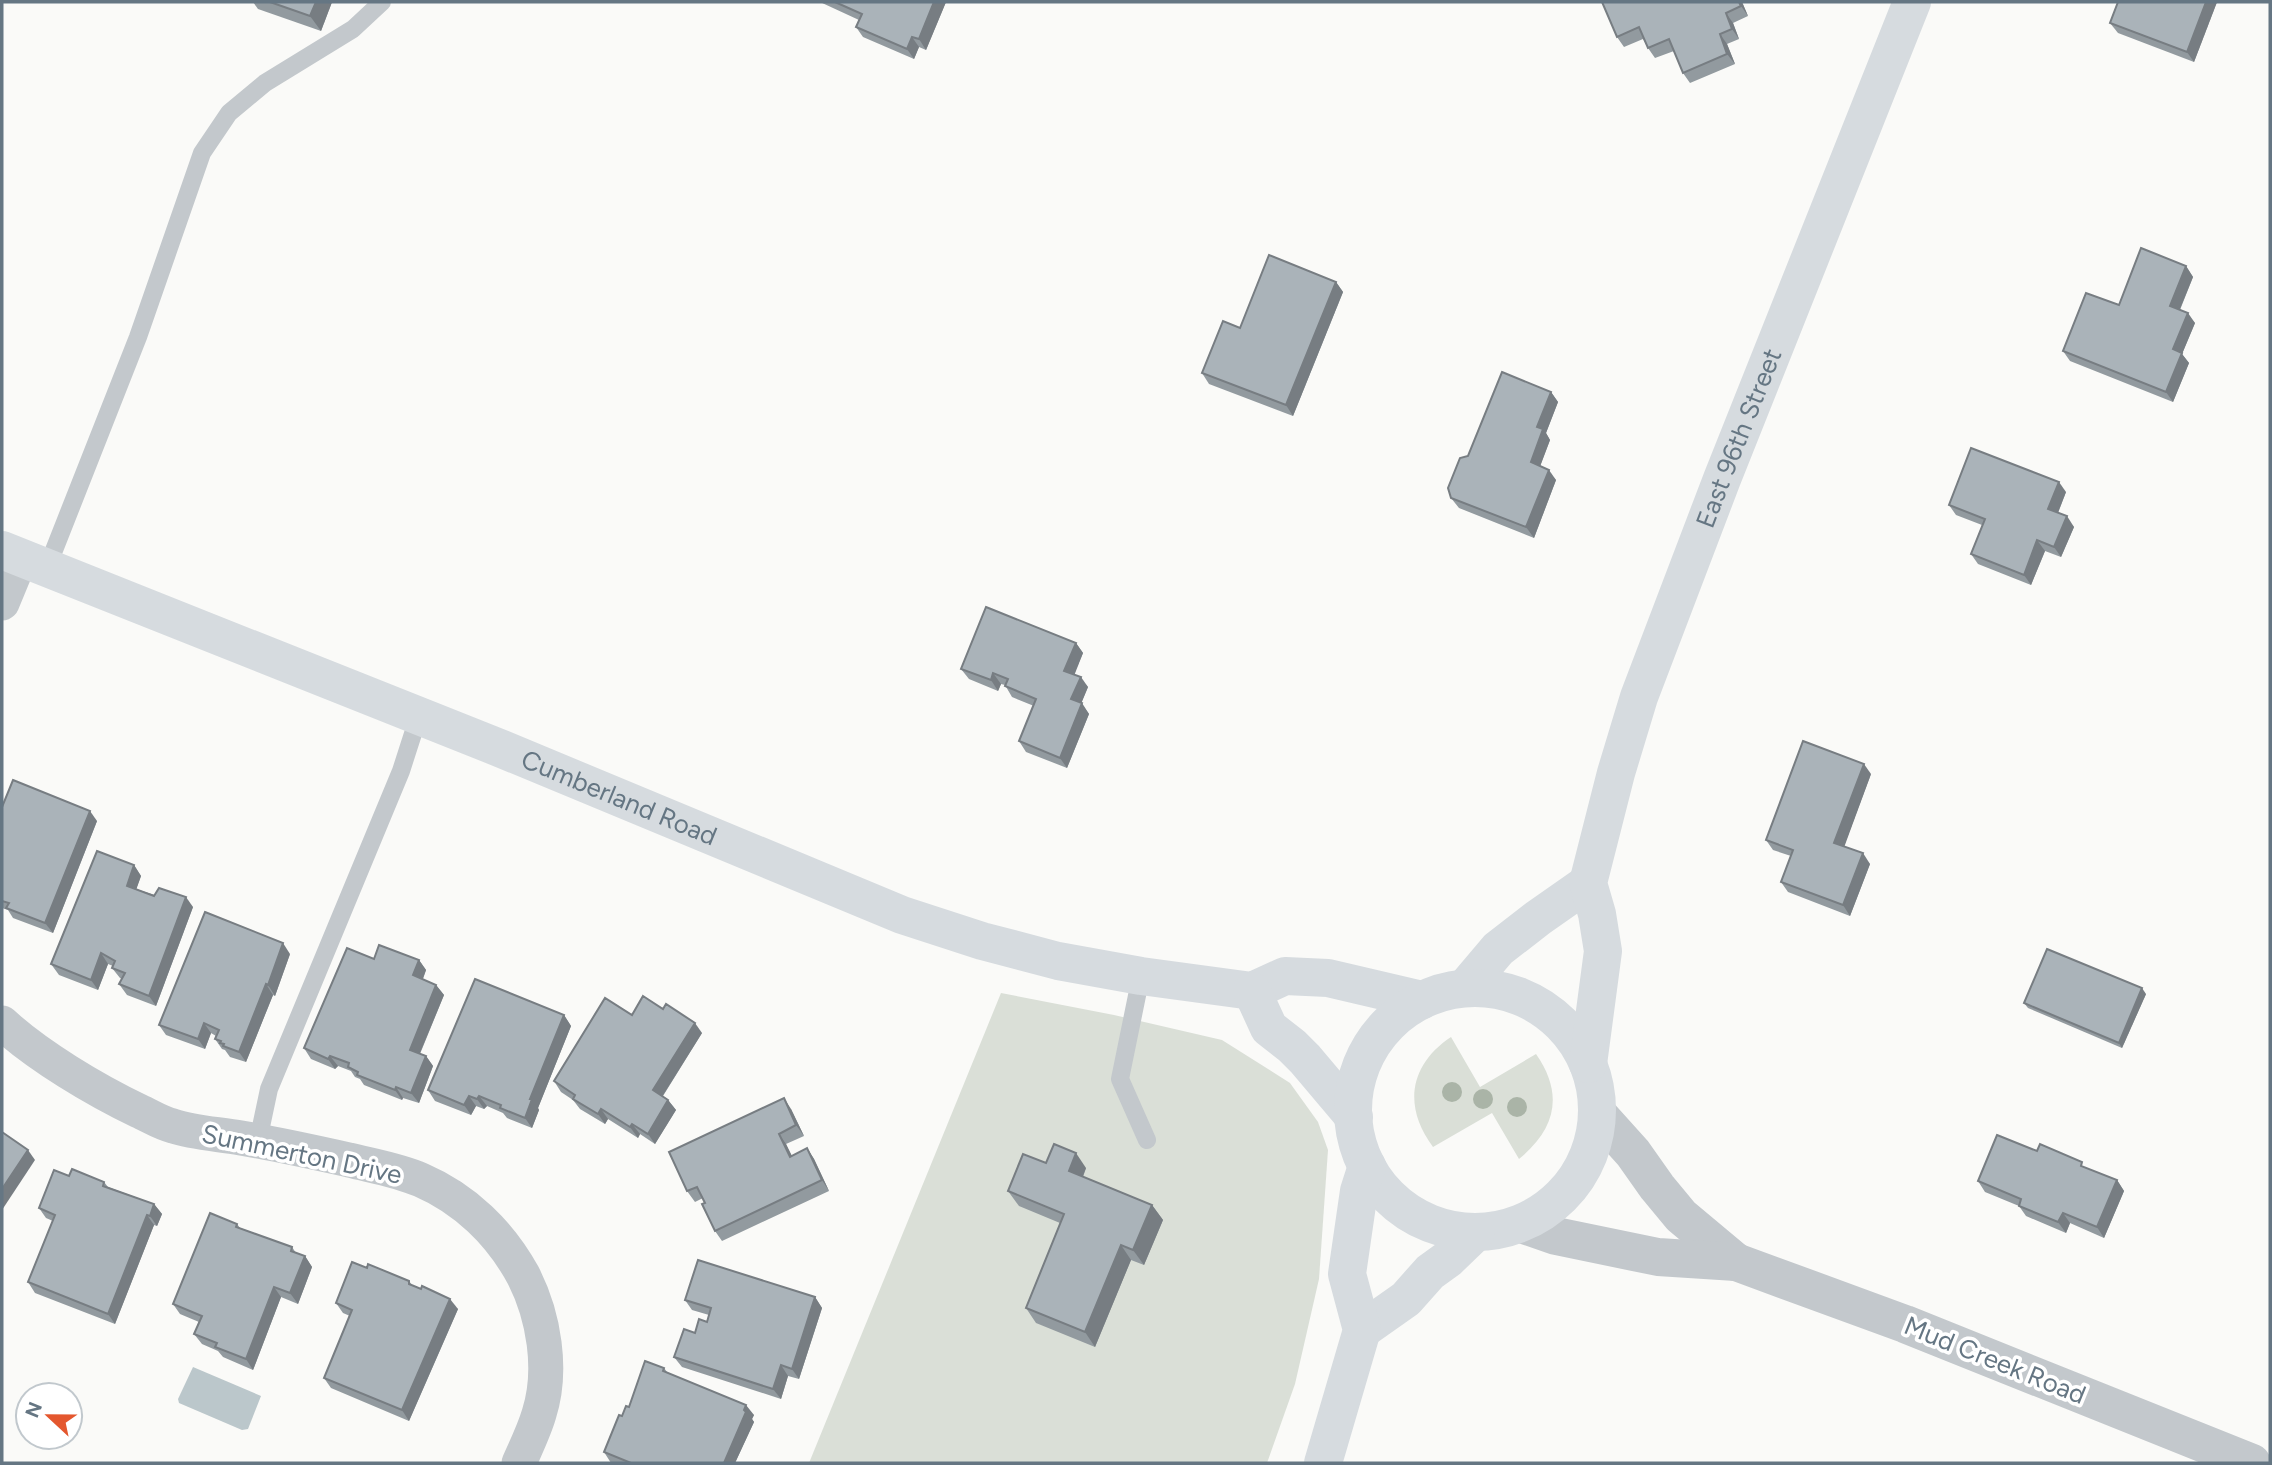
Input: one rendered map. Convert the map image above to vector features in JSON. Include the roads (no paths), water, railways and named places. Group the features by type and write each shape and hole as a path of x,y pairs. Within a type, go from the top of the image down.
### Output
{"main road":[{"name":"East 96th Street","path":"1588,1064 1603,951 1597,914 1588,883 1639,697 1717,492 1912,2"},
{"name":"Cumberland Road","path":"23,558 418,715 902,915 982,941 1045,957 1141,976 1252,991"},
{"path":"1465,988 1498,950 1588,883"},
{"path":"1354,1117 1304,1059 1269,1028 1252,991 1285,976 1328,978 1422,1000"},
{"path":"1465,988 1509,992 1549,1012 1565,1027 1578,1045 1588,1064 1595,1088 1597,1113 1593,1142 1583,1168 1566,1191 1545,1210 1521,1224 1499,1230 1476,1232 1449,1229 1424,1221 1401,1207 1381,1188 1367,1166 1358,1142 1354,1117 1360,1070 1370,1048 1384,1029 1422,1000 1465,988"},
{"path":"1323,1463 1362,1330 1347,1274 1359,1191 1367,1166"},
{"path":"1362,1330 1406,1299 1430,1272 1476,1232"}],"street":[{"path":"2,603 23,558"},
{"name":"Summerton Drive","path":"2,1023 17,1037 105,1095 172,1126 258,1141 377,1167 420,1180 448,1194 474,1213 497,1235 515,1260 530,1289 540,1319 544,1350 540,1413 519,1463"},
{"name":"Mud Creek Road","path":"1597,1113 1633,1153 1681,1216 1736,1262"},
{"name":"Mud Creek Road","path":"1521,1224 1556,1236 1658,1257 1736,1262 1905,1324 2252,1463"}],"lane":[{"path":"23,558 138,337 202,153 229,113 265,83 353,29 382,2"},
{"path":"258,1141 269,1089 401,771 418,715"},
{"path":"1141,976 1119,1079 1147,1140"}]}
